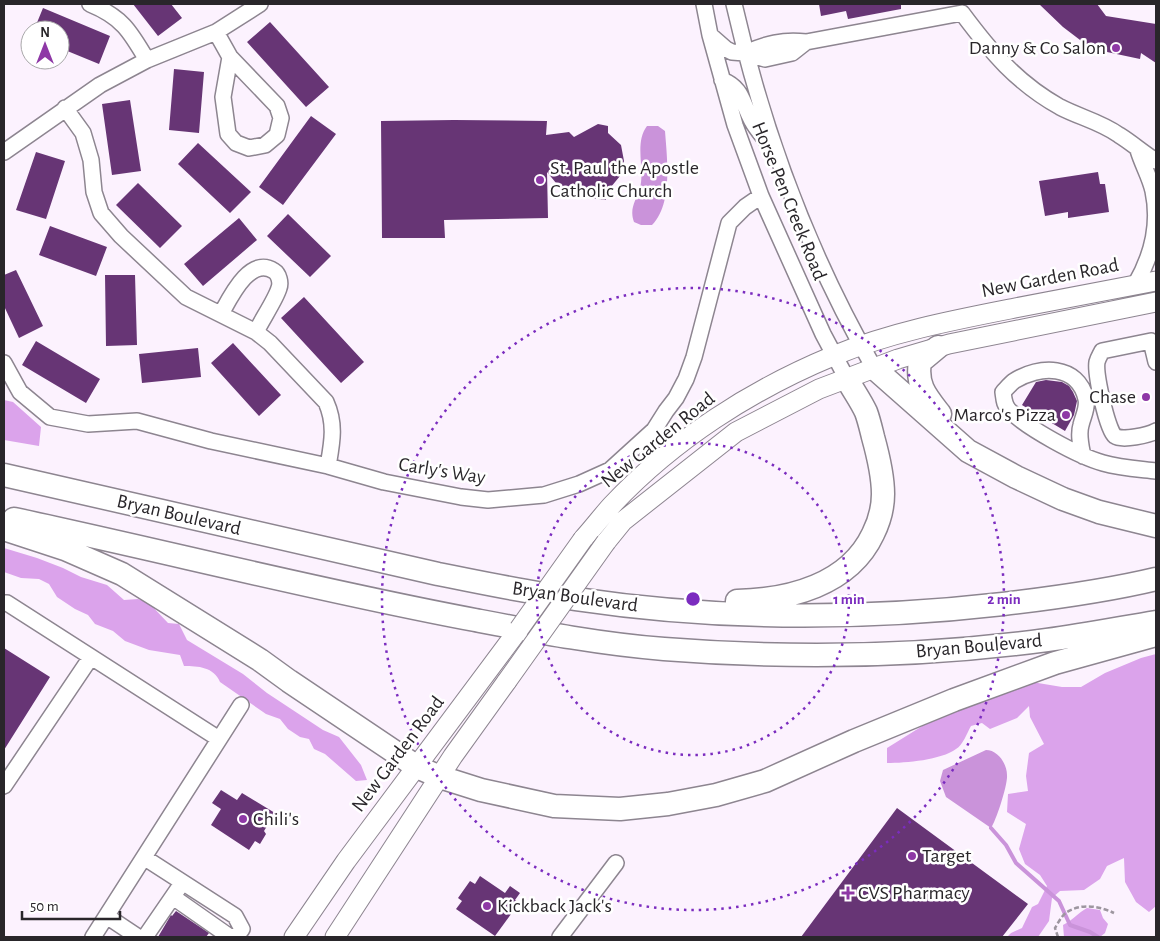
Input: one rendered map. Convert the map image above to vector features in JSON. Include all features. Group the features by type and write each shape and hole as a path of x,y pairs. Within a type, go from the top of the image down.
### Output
{"highway":[{"path":"938,347 920,362 919,378 922,390 946,421 956,440"},
{"path":"874,368 956,440 976,455 1016,477 1063,499 1099,512 1156,526"},
{"path":"578,600 766,600 811,589 833,578 847,567 860,554 873,534 881,512 883,494 879,457 866,412 847,379"},
{"name":"Bryan Boulevard","path":"4,474 510,589 578,600 656,608 769,615 891,614 1030,601 1156,579"},
{"name":"Bryan Boulevard","path":"4,516 415,609 575,639 663,649 735,654 895,654 1047,640 1156,622"},
{"path":"4,529 65,549 122,574 260,660 417,767 440,777 481,790 554,806 620,809 648,807 707,797 765,780 954,700 1055,663 1156,635"}],"main road":[{"name":"New Garden Road","path":"294,937 346,861 486,675 583,539 612,505 644,474 696,431 738,404 784,379 834,356 894,335 973,316 1156,281"},
{"name":"New Garden Road","path":"335,937 454,756 606,542 623,521 736,432 819,389 938,347 1156,302"}],"street":[{"path":"90,4 106,7 120,20 147,60"},
{"path":"4,152 100,85 147,60 216,32 260,4"},
{"name":"Horse Pen Creek Road","path":"704,4 710,34 735,125 761,196 834,356 847,379"},
{"name":"Horse Pen Creek Road","path":"734,4 745,53 778,156 825,274 874,368"},
{"path":"710,34 726,49 732,52 745,53 766,44 791,40 806,42 962,13 990,50 1015,76 1043,97 1120,135 1138,150 1156,161"},
{"path":"216,32 230,57 277,106 281,118 277,135 265,145 249,148 236,143 228,134 224,97 230,57"},
{"path":"722,80 730,83 740,93 752,122 778,156"},
{"path":"65,108 83,133 91,160 94,192 101,213 121,236 186,298 256,332 270,343 326,402 332,414 333,430 328,466"},
{"path":"1135,284 1149,257 1155,234 1156,219 1153,190 1138,150"},
{"name":"Carly's Way","path":"4,363 20,392 50,417 88,424 137,421 210,441 328,466 384,482 461,497 488,500 544,495 579,484 610,470 654,430 676,398 686,379 694,357 729,223 745,207 761,196"},
{"path":"221,314 245,276 261,268 274,270 278,274 279,288 256,332"},
{"path":"1156,362 1151,342 1102,351 1097,359 1104,408 1113,435 1125,438 1150,434 1156,431"},
{"path":"1083,456 1080,435 1087,402 1081,384 1073,377 1051,369 1036,372 1013,381 1003,392 1004,402 1008,409 1029,426 1083,456 1104,464 1156,471"},
{"path":"4,603 7,603 219,739"},
{"path":"4,786 90,657"},
{"path":"93,937 241,706"},
{"path":"145,858 235,916 242,929 236,937"},
{"path":"560,937 616,863"},
{"path":"145,937 183,881"},
{"path":"172,897 230,937"},
{"path":"108,916 138,937"}],"path":[{"path":"1058,937 1055,928 1066,912 1087,905 1104,908 1114,913"}],"shaded area":[{"path":"647,126 658,126 665,131 667,180 666,193 659,216 652,225 641,225 634,222 632,213 640,188 640,148 643,133"},
{"path":"4,400 13,402 41,427 39,446 4,440"},
{"path":"4,548 37,558 81,577 107,585 124,600 138,599 149,603 168,623 179,624 187,640 243,674 267,693 323,730 339,737 361,765 367,780 356,781 325,754 314,749 309,739 300,737 288,729 280,719 266,714 220,682 210,670 184,666 180,655 149,650 125,641 113,631 95,624 88,615 57,597 49,584 39,579 21,578 4,572"},
{"path":"1156,654 1156,906 1149,912 1136,902 1125,882 1124,858 1107,866 1100,879 1084,890 1060,891 1052,898 1049,921 1038,937 1007,937 1022,928 1032,907 1038,904 1047,886 1040,875 1025,864 1019,849 1026,824 1007,812 1008,794 1028,791 1026,776 1029,753 1044,744 1030,717 1029,706 1017,718 990,729 982,723 971,726 963,742 950,753 942,756 887,763 887,748 924,725 958,709 1032,682 1062,687 1081,687 1105,673"},
{"path":"986,750 994,752 1001,758 1007,775 1006,786 991,828 946,797 940,781 943,770"},
{"path":"1087,908 1100,910 1108,924 1105,933 1100,937 1064,937 1063,925"}],"building":[{"path":"133,4 171,4 182,18 158,36"},
{"path":"819,4 901,4 901,9 848,19 846,11 821,16"},
{"path":"1039,4 1097,4 1106,16 1156,24 1156,63 1141,53 1140,59 1107,52 1084,43 1063,27"},
{"path":"43,8 110,36 99,64 70,52 70,20 38,20"},
{"path":"270,22 329,87 306,107 247,42"},
{"path":"174,69 204,72 199,133 169,130"},
{"path":"130,100 141,171 112,175 102,104"},
{"path":"311,116 336,134 283,205 259,187"},
{"name":"St. Paul the Apostle Catholic Church","path":"381,121 547,121 546,135 569,132 574,137 598,124 608,126 608,133 621,145 624,161 620,176 606,193 606,200 591,198 578,190 572,189 565,194 547,172 548,218 444,220 445,238 382,238"},
{"path":"198,143 251,192 230,213 178,164"},
{"path":"36,152 65,161 46,219 16,210"},
{"path":"1098,172 1100,184 1105,184 1109,212 1068,218 1068,212 1045,216 1039,181"},
{"path":"138,183 182,226 160,248 116,205"},
{"path":"288,214 331,256 310,277 267,236"},
{"path":"239,218 257,240 203,286 184,264"},
{"path":"50,226 107,247 96,276 39,255"},
{"path":"16,270 43,326 19,338 4,306 4,275"},
{"path":"105,275 135,275 137,345 106,346"},
{"path":"304,297 364,362 341,383 281,318"},
{"path":"36,341 100,379 86,403 22,365"},
{"path":"233,343 281,395 259,416 211,363"},
{"path":"198,348 201,377 142,383 139,354"},
{"path":"1046,380 1062,382 1069,386 1077,401 1074,415 1065,431 1022,405 1036,382"},
{"path":"4,648 50,677 4,750"},
{"name":"Chili's","path":"221,790 237,800 242,793 275,813 264,831 266,834 260,844 255,841 249,850 211,825 221,809 212,803"},
{"name":"Target","path":"897,808 1028,904 1002,937 801,937"},
{"name":"Kickback Jack's","path":"480,876 505,893 510,886 520,893 515,900 519,903 495,936 456,909 462,901 458,898 470,881 475,884"},
{"path":"176,911 209,933 206,937 158,937 171,915"}],"waterway":[{"path":"991,828 1006,845 1016,863 1059,901 1070,925 1098,937"}],"place":[{"name":"Danny & Co Salon","path":"1116,48"},
{"name":"St. Paul the Apostle Catholic Church","path":"540,180"},
{"name":"Chase","path":"1146,397"},
{"name":"Marco's Pizza","path":"1066,415"},
{"name":"Chili's","path":"243,819"},
{"name":"Target","path":"912,856"},
{"name":"CVS Pharmacy","path":"848,893"},
{"name":"Kickback Jack's","path":"487,906"}]}
